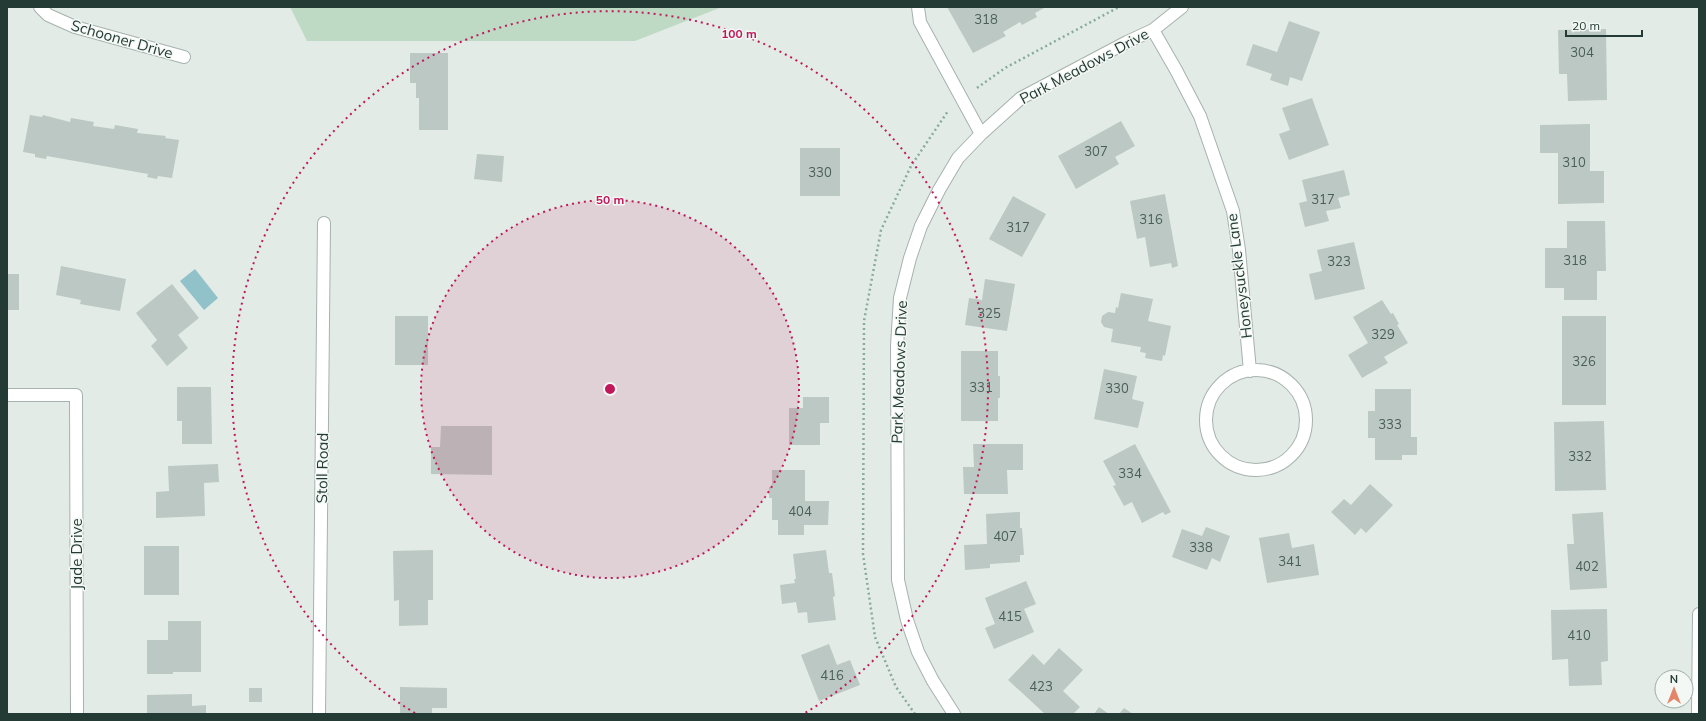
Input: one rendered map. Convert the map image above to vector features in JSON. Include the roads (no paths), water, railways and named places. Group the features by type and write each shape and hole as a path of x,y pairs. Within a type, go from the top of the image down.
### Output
{"street":[{"name":"Schooner Drive","path":"40,7 48,15 75,27 184,57"},
{"path":"918,7 920,22 981,134"},
{"name":"Park Meadows Drive","path":"954,714 932,681 918,652 906,620 898,580 897,346 900,298 910,258 921,226 939,190 958,158 981,134 1021,98 1127,42 1153,30 1182,7"},
{"name":"Honeysuckle Lane","path":"1153,30 1200,116 1233,211 1239,250 1250,371"},
{"name":"Stoll Road","path":"319,714 324,223"},
{"path":"1250,371 1266,371 1282,377 1294,388 1303,402 1306,418 1305,434 1298,449 1286,460 1271,468 1255,470 1239,467 1224,459 1214,446 1207,431 1206,415 1211,399 1221,385 1234,376 1250,371"},
{"name":"Jade Drive","path":"7,395 76,395 77,714"},
{"path":"1698,714 1699,614"}],"water":[{"path":"195,269 218,298 204,310 180,281"}]}
